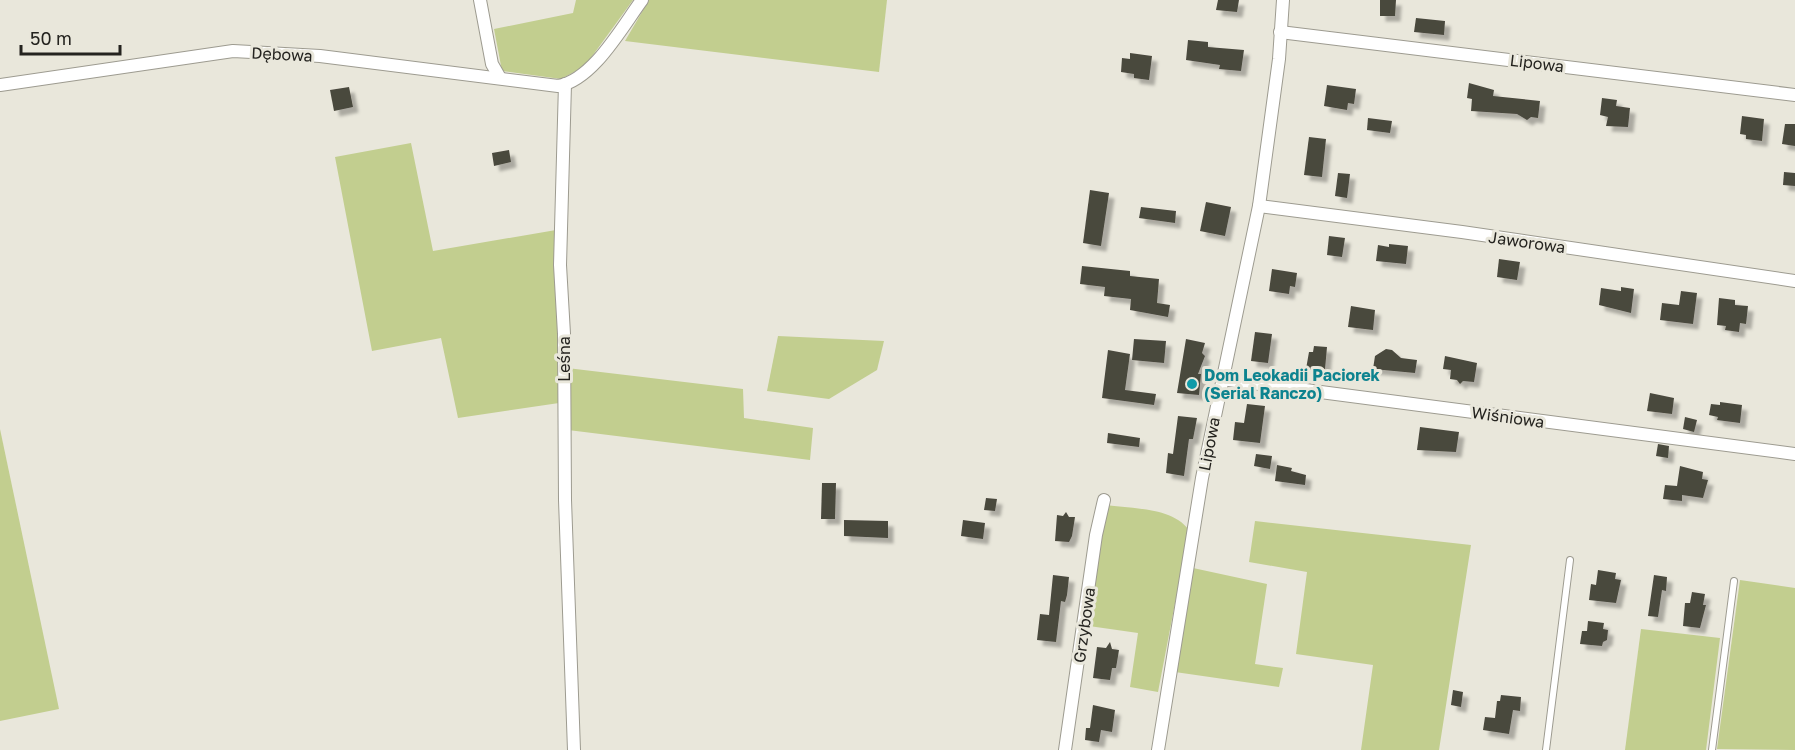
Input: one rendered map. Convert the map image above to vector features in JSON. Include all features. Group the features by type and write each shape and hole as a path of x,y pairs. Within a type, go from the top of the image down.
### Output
{"street":[{"path":"480,0 492,64 501,78"},
{"path":"565,84 593,65 642,0"},
{"name":"Lipowa","path":"1158,750 1221,379 1258,206 1279,59 1283,0"},
{"name":"Lipowa","path":"1280,32 1795,95"},
{"name":"Dębowa","path":"0,85 233,51 320,56 551,86 565,84"},
{"name":"Leśna","path":"565,84 560,265 564,334 565,500 574,750"},
{"name":"Jaworowa","path":"1258,206 1474,234 1795,281"},
{"name":"Wiśniowa","path":"1221,379 1795,454"},
{"name":"Grzybowa","path":"1065,750 1096,535 1104,500"}],"lane":[{"path":"1546,750 1570,560"},
{"path":"1712,750 1734,581"}],"green space":[{"path":"576,0 633,0 585,66 561,79 502,71 494,29 573,13"},
{"path":"649,0 887,0 879,72 625,41"},
{"path":"411,143 433,251 556,230 559,403 458,418 441,338 372,351 335,157"},
{"path":"778,336 884,341 877,370 829,399 767,391"},
{"path":"567,368 743,389 744,418 813,428 810,460 568,430"},
{"path":"0,429 59,709 0,721"},
{"path":"1107,505 1162,513 1182,522 1189,530 1158,692 1130,687 1138,633 1089,626"},
{"path":"1255,521 1471,545 1439,750 1361,750 1373,665 1296,654 1307,572 1249,562"},
{"path":"1193,568 1267,584 1255,664 1283,668 1279,687 1175,672"},
{"path":"1740,580 1795,588 1795,750 1717,749"},
{"path":"1641,629 1720,638 1706,750 1625,750"}],"building":[{"path":"1218,0 1239,0 1237,12 1216,10"},
{"path":"1380,0 1396,0 1395,16 1380,16"},
{"path":"1416,18 1445,21 1444,35 1414,32"},
{"path":"1188,40 1208,42 1208,47 1244,50 1241,71 1219,69 1220,65 1186,60"},
{"path":"1130,53 1152,56 1149,80 1134,78 1134,74 1121,72 1122,58 1130,59"},
{"path":"1469,83 1494,90 1493,96 1540,101 1538,118 1531,117 1527,120 1517,114 1471,111 1472,99 1467,98"},
{"path":"1327,85 1356,89 1354,104 1348,103 1347,110 1324,106"},
{"path":"349,87 353,107 334,111 330,90"},
{"path":"1602,98 1617,100 1616,106 1630,108 1628,127 1606,126 1608,117 1600,115"},
{"path":"1742,116 1764,119 1762,141 1746,139 1746,135 1740,134"},
{"path":"1368,118 1392,121 1390,133 1367,130"},
{"path":"1785,124 1795,124 1795,146 1782,144"},
{"path":"1309,137 1326,139 1322,177 1304,175"},
{"path":"509,150 511,162 494,166 492,153"},
{"path":"1784,172 1795,173 1795,186 1783,185"},
{"path":"1338,173 1350,174 1347,198 1335,196"},
{"path":"1090,190 1109,193 1101,246 1083,243"},
{"path":"1206,202 1231,207 1225,236 1200,231"},
{"path":"1141,207 1176,211 1175,223 1139,218"},
{"path":"1329,236 1345,238 1342,257 1327,255"},
{"path":"1389,244 1408,246 1406,264 1376,261 1378,245 1389,247"},
{"path":"1499,259 1520,262 1517,280 1497,277"},
{"path":"1082,266 1130,271 1130,276 1159,279 1157,303 1170,305 1168,317 1130,310 1131,299 1104,296 1105,287 1080,284"},
{"path":"1272,269 1297,273 1295,287 1290,286 1289,294 1269,291"},
{"path":"1621,287 1634,289 1631,313 1599,305 1601,288 1621,291"},
{"path":"1681,291 1697,293 1693,324 1660,320 1662,303 1679,305"},
{"path":"1719,298 1735,300 1735,305 1748,306 1746,324 1740,323 1739,332 1725,330 1726,326 1717,325"},
{"path":"1351,306 1375,310 1373,330 1348,327"},
{"path":"1255,332 1272,334 1268,363 1251,361"},
{"path":"1134,339 1166,341 1164,363 1132,360"},
{"path":"1186,339 1205,343 1202,353 1205,356 1198,374 1201,374 1199,395 1177,393"},
{"path":"1314,346 1327,347 1325,369 1320,368 1319,371 1306,369 1309,352 1313,352"},
{"path":"1386,349 1392,350 1401,358 1417,360 1415,373 1373,369 1375,356"},
{"path":"1108,350 1130,354 1125,390 1156,394 1154,405 1102,398"},
{"path":"1445,356 1477,363 1474,382 1463,381 1460,384 1457,380 1450,379 1451,370 1443,369"},
{"path":"1650,393 1674,398 1672,414 1647,411"},
{"path":"1720,402 1742,405 1740,423 1717,420 1718,417 1709,415 1711,404 1720,405"},
{"path":"1247,404 1265,406 1260,443 1233,440 1235,422 1244,423"},
{"path":"1178,416 1197,418 1193,439 1189,439 1184,476 1166,473 1168,453 1173,454"},
{"path":"1685,417 1697,420 1694,432 1683,429"},
{"path":"1420,427 1459,432 1456,452 1417,450"},
{"path":"1108,433 1140,438 1139,447 1107,443"},
{"path":"1658,444 1669,446 1668,458 1656,456"},
{"path":"1256,454 1272,456 1270,469 1254,466"},
{"path":"1277,465 1292,468 1291,471 1306,475 1305,485 1275,481"},
{"path":"1680,466 1703,472 1702,479 1708,480 1703,498 1682,495 1682,501 1663,499 1665,485 1677,486"},
{"path":"822,483 836,483 835,519 821,519"},
{"path":"986,498 997,499 995,511 984,510"},
{"path":"1066,512 1069,517 1075,517 1072,536 1069,542 1055,541 1057,515 1063,516"},
{"path":"844,520 888,521 888,538 844,536"},
{"path":"963,520 985,523 983,539 961,536"},
{"path":"1598,570 1616,573 1615,579 1621,580 1616,603 1589,600 1591,584 1596,585"},
{"path":"1053,575 1069,577 1065,602 1061,601 1056,642 1037,640 1040,614 1049,615"},
{"path":"1654,575 1667,577 1666,591 1662,590 1658,617 1648,616"},
{"path":"1692,592 1705,594 1703,605 1706,605 1700,628 1683,626 1685,603 1690,603"},
{"path":"1588,621 1604,623 1603,629 1608,630 1607,640 1602,646 1580,644 1582,631 1587,631"},
{"path":"1110,642 1112,649 1119,650 1116,668 1112,668 1110,680 1093,678 1097,647 1106,648"},
{"path":"1453,690 1463,692 1461,707 1451,705"},
{"path":"1501,695 1521,697 1520,711 1513,710 1509,734 1483,730 1485,717 1495,718 1497,701 1500,701"},
{"path":"1093,705 1115,710 1112,732 1101,730 1099,742 1085,740 1086,728 1090,728"}],"place":[{"name":"Dom Leokadii Paciorek (Serial Ranczo)","path":"1192,384"}]}
